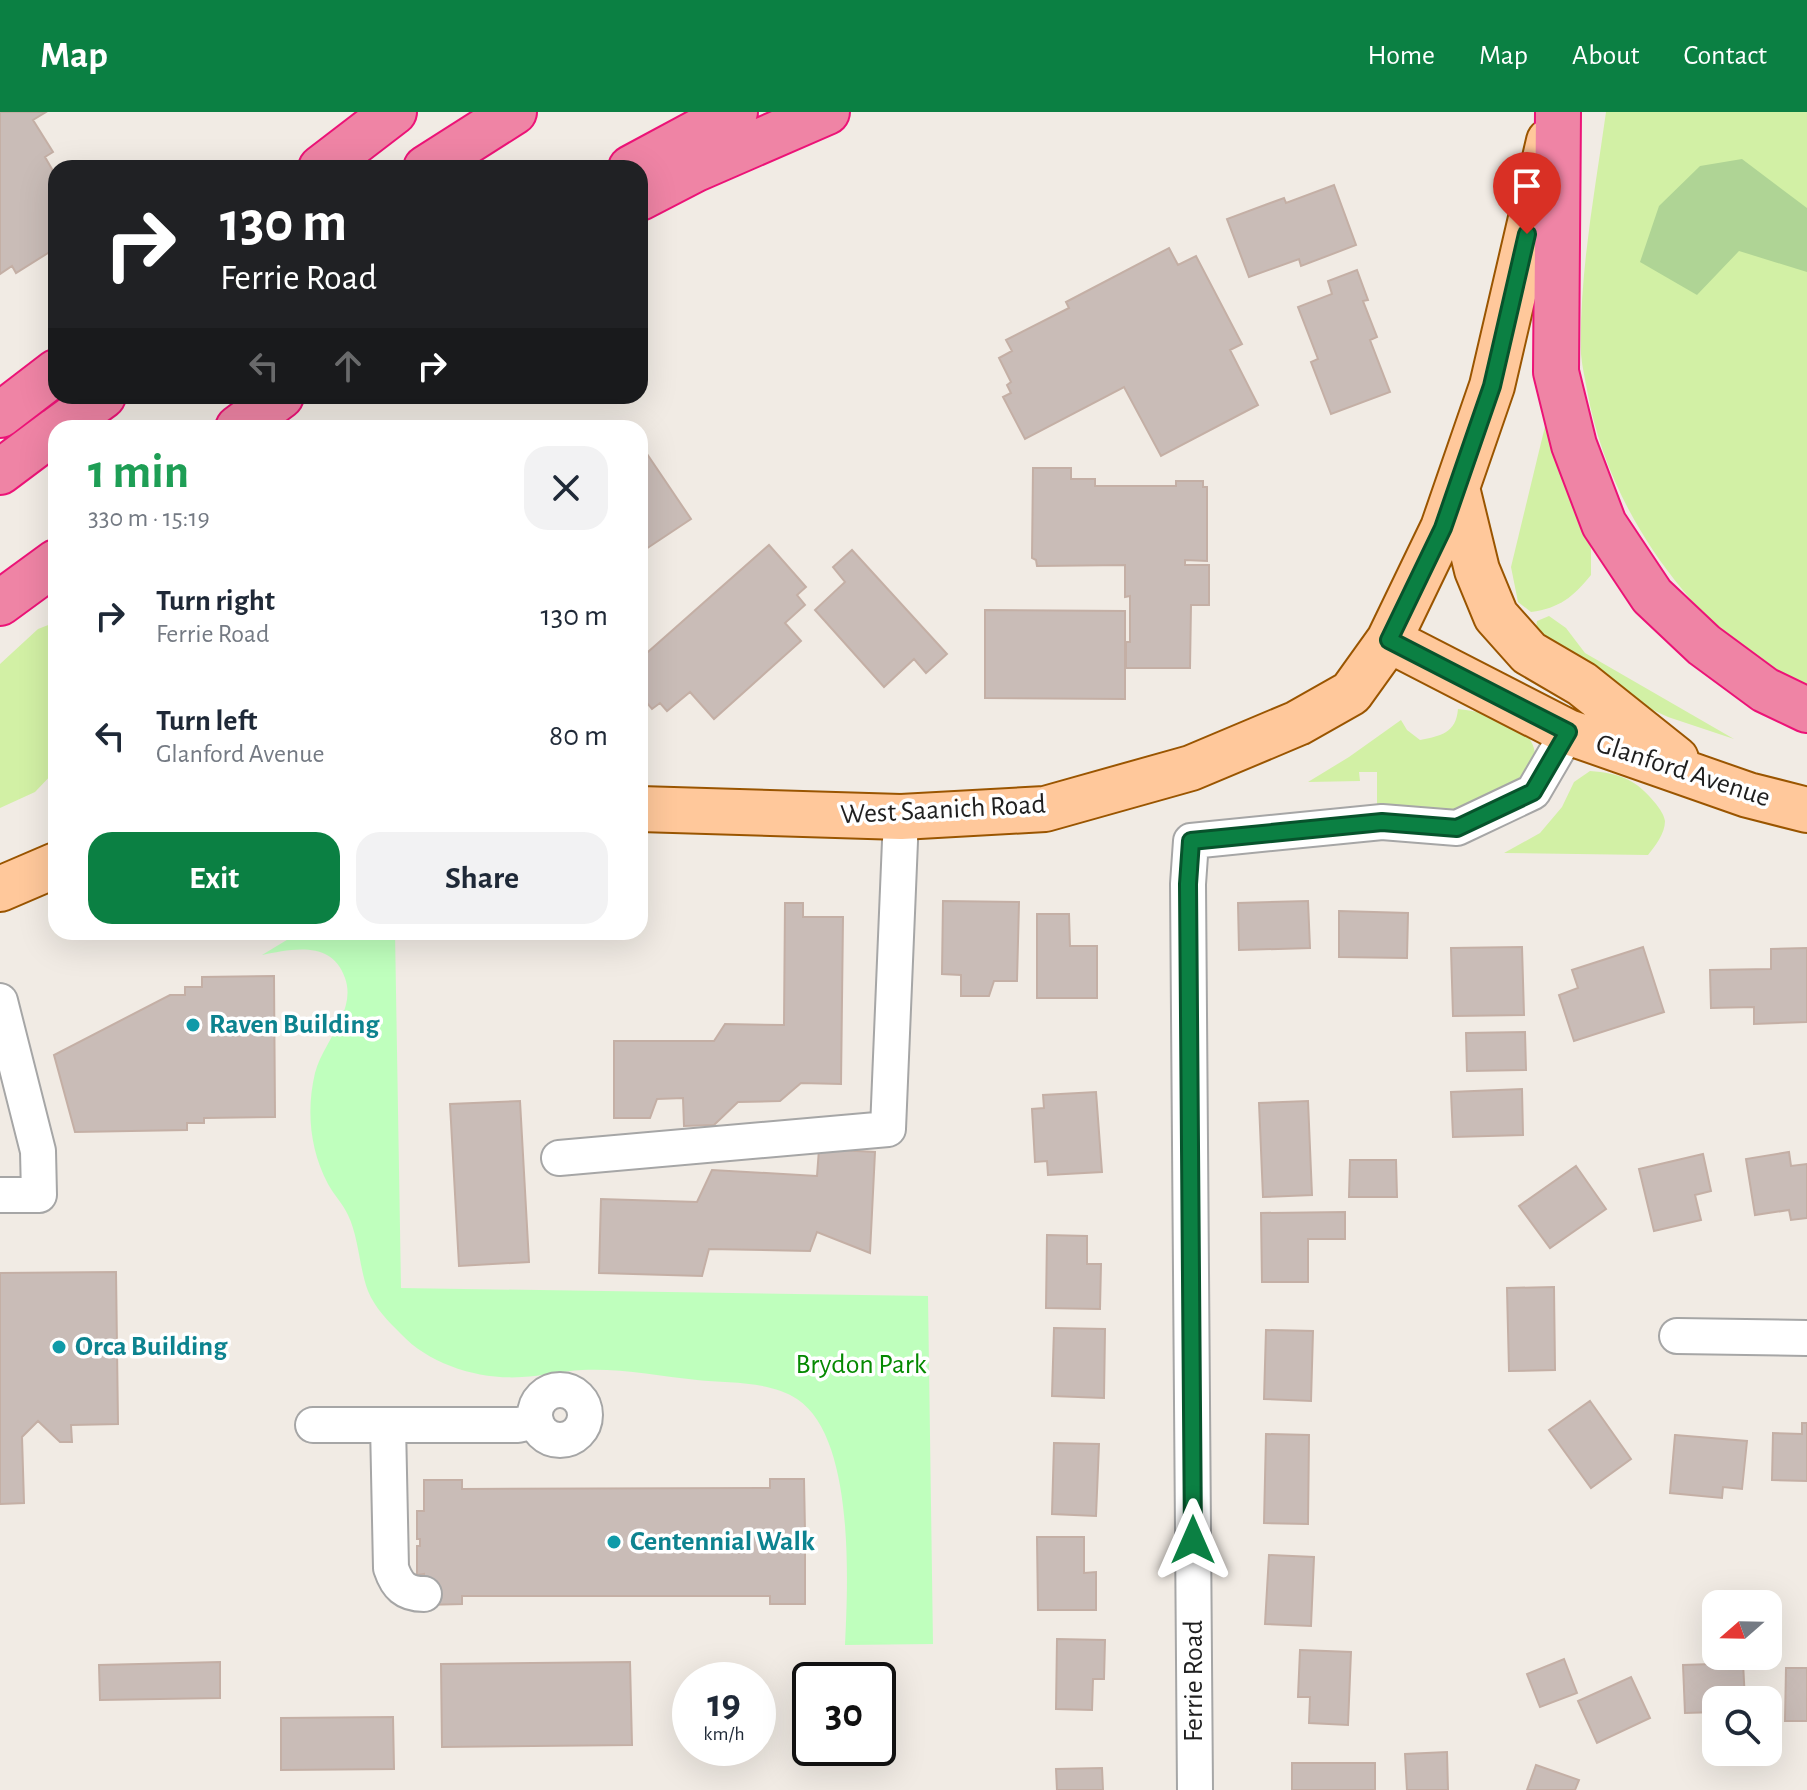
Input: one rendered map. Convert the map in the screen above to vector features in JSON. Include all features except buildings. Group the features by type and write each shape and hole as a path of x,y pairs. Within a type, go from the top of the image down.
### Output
{"highway":[{"path":"331,160 394,112"},
{"path":"439,160 514,112"},
{"path":"646,160 735,112"},
{"path":"648,194 696,169 827,112"},
{"path":"1557,112 1556,372 1574,445 1604,524 1652,596 1704,645 1765,690 1807,710"},
{"path":"0,415 48,378"},
{"path":"70,420 92,404"},
{"path":"249,420 270,404"},
{"path":"0,472 48,436"},
{"path":"0,603 48,568"}],"main road":[{"name":"West Saanich Road","path":"648,809 901,817 1045,809 1191,768 1298,723 1351,693 1389,640 1443,528 1492,386 1557,112"},
{"path":"1457,488 1477,570 1499,620 1529,653 1582,684 1701,778"},
{"name":"Glanford Avenue","path":"1389,640 1568,732 1748,795 1807,810"},
{"path":"0,889 48,868"}],"street":[{"name":"Ferrie Road","path":"1195,1790 1188,884 1191,841 1382,822 1457,828 1533,792 1568,732"},
{"path":"559,1158 888,1129 901,817"},
{"path":"0,1001 38,1151 39,1195 0,1195"},
{"path":"1677,1336 1807,1338"},
{"path":"313,1425 518,1425 536,1421"},
{"path":"388,1425 391,1568 399,1586 413,1594 424,1594"}],"green space":[{"path":"1606,112 1807,112 1807,688 1753,659 1695,604 1646,540 1609,468 1596,430 1581,354 1585,263"},
{"path":"1742,159 1807,208 1807,272 1739,251 1697,295 1640,262 1659,206 1700,166"},
{"path":"1548,414 1558,445 1553,455 1591,548 1591,575 1565,600 1550,608 1531,612 1518,602 1511,567"},
{"path":"1549,616 1566,628 1585,653 1734,739 1668,717 1597,684 1535,634 1537,621"},
{"path":"48,625 48,778 35,792 0,808 0,664 38,629"},
{"path":"1458,709 1493,716 1516,726 1532,743 1535,754 1531,779 1472,815 1377,812 1377,772 1359,772 1360,781 1308,782 1401,720 1407,730 1420,740 1441,735 1451,728"},
{"path":"1590,771 1627,779 1642,789 1659,808 1665,826 1648,855 1504,853 1540,833 1562,807 1574,782"},
{"name":"Brydon Park","path":"287,940 395,940 401,1288 928,1296 933,1644 845,1645 846,1550 838,1477 829,1445 816,1418 797,1399 762,1386 625,1371 582,1370 506,1377 473,1373 426,1354 387,1319 368,1291 352,1224 322,1171 311,1130 315,1073 343,1014 347,990 345,978 339,966 321,952 298,950 262,955"}],"place":[{"name":"Raven Building","path":"193,1025"},
{"name":"Orca Building","path":"59,1347"},
{"name":"Centennial Walk","path":"614,1542"}],"route":[{"path":"1193,1540 1188,884 1191,841 1382,822 1457,828 1533,792 1568,732 1389,640 1443,528 1492,386 1527,234"}]}
